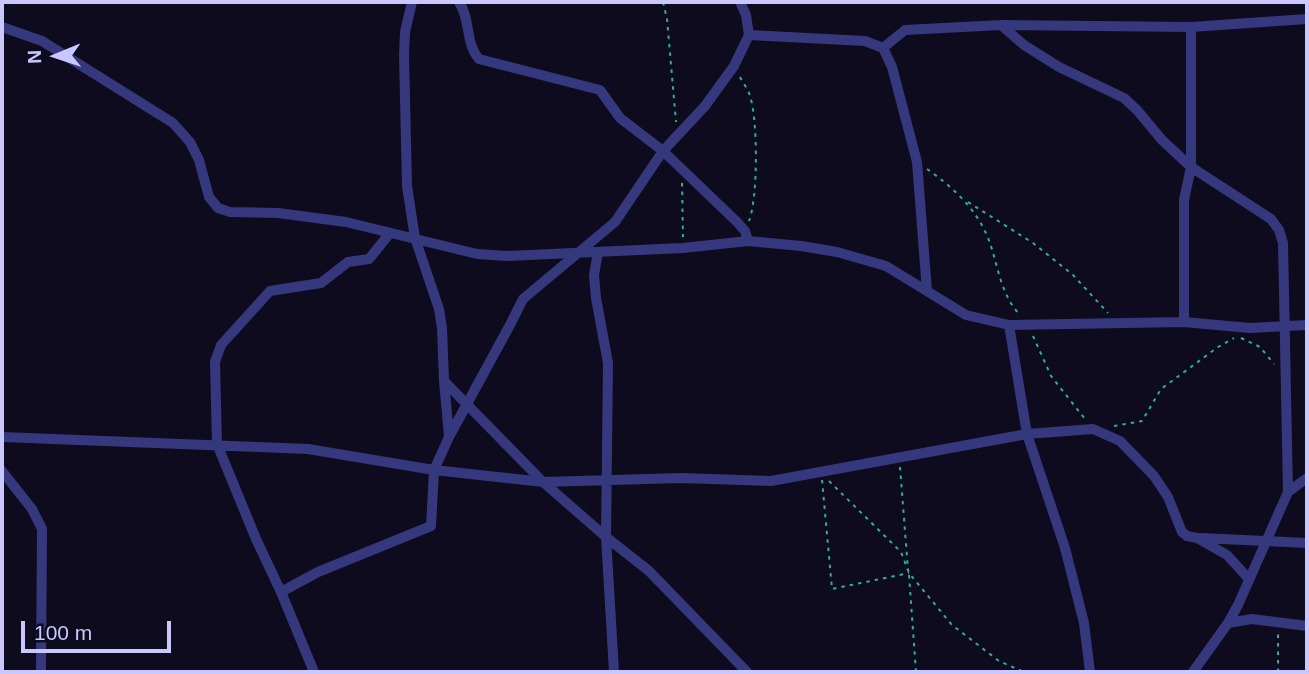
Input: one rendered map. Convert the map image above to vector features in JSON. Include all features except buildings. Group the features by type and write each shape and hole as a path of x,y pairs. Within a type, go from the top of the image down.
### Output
{"street":[{"path":"412,2 405,32 404,55 407,186 415,238 439,309 449,437"},
{"path":"459,2 467,17 471,48 479,59 600,90 615,114 663,152 746,236"},
{"path":"281,592 318,572 429,529 433,520 434,470 523,299 615,222 663,152 705,106 734,66 749,35 746,15 740,2"},
{"path":"883,48 905,30 1001,25 1191,27 1307,19"},
{"path":"1001,25 1024,45 1059,67 1124,98 1191,167 1271,219 1279,230 1283,243 1288,492 1228,623 1193,672"},
{"path":"2,27 41,41 173,123 190,142 199,160 209,197 218,208 230,212 278,214 346,222 477,254 508,257 683,248 746,236 872,261 886,266 966,315 1009,325 1184,322 1250,328 1307,325"},
{"path":"1184,322 1184,201 1191,167 1191,27"},
{"path":"749,35 865,41 883,48 892,67 917,162 927,291"},
{"path":"314,672 216,444 215,362 221,345 270,291 321,283 348,262 369,259 390,233"},
{"path":"598,252 594,275 596,298 608,363 606,537 614,672"},
{"path":"1009,325 1027,434 1065,548 1084,623 1090,672"},
{"path":"444,381 543,482 649,571 747,672"},
{"path":"2,437 308,449 434,470 543,482 681,478 771,481 1027,434 1093,429 1120,441 1154,476 1168,497 1182,532 1187,537 1307,543"},
{"path":"2,471 32,509 43,529 41,672"},
{"path":"1288,492 1307,478"},
{"path":"1197,538 1227,555 1248,578"},
{"path":"1228,623 1252,619 1307,626"}],"path":[{"path":"734,66 750,96 754,127 753,201 746,236"},
{"path":"917,162 950,185 967,202 1033,243 1073,275 1116,323"},
{"path":"967,202 989,240 1011,305 1028,325 1051,376 1093,429 1142,421 1161,389 1218,347 1250,328"},
{"path":"1237,336 1259,347 1284,376"},
{"path":"899,459 916,672"},
{"path":"821,473 832,589 909,573"},
{"path":"821,473 901,552 909,573 952,625 999,662 1024,672"},
{"path":"1278,672 1279,624"},
{"path":"953,672 977,672"}]}
